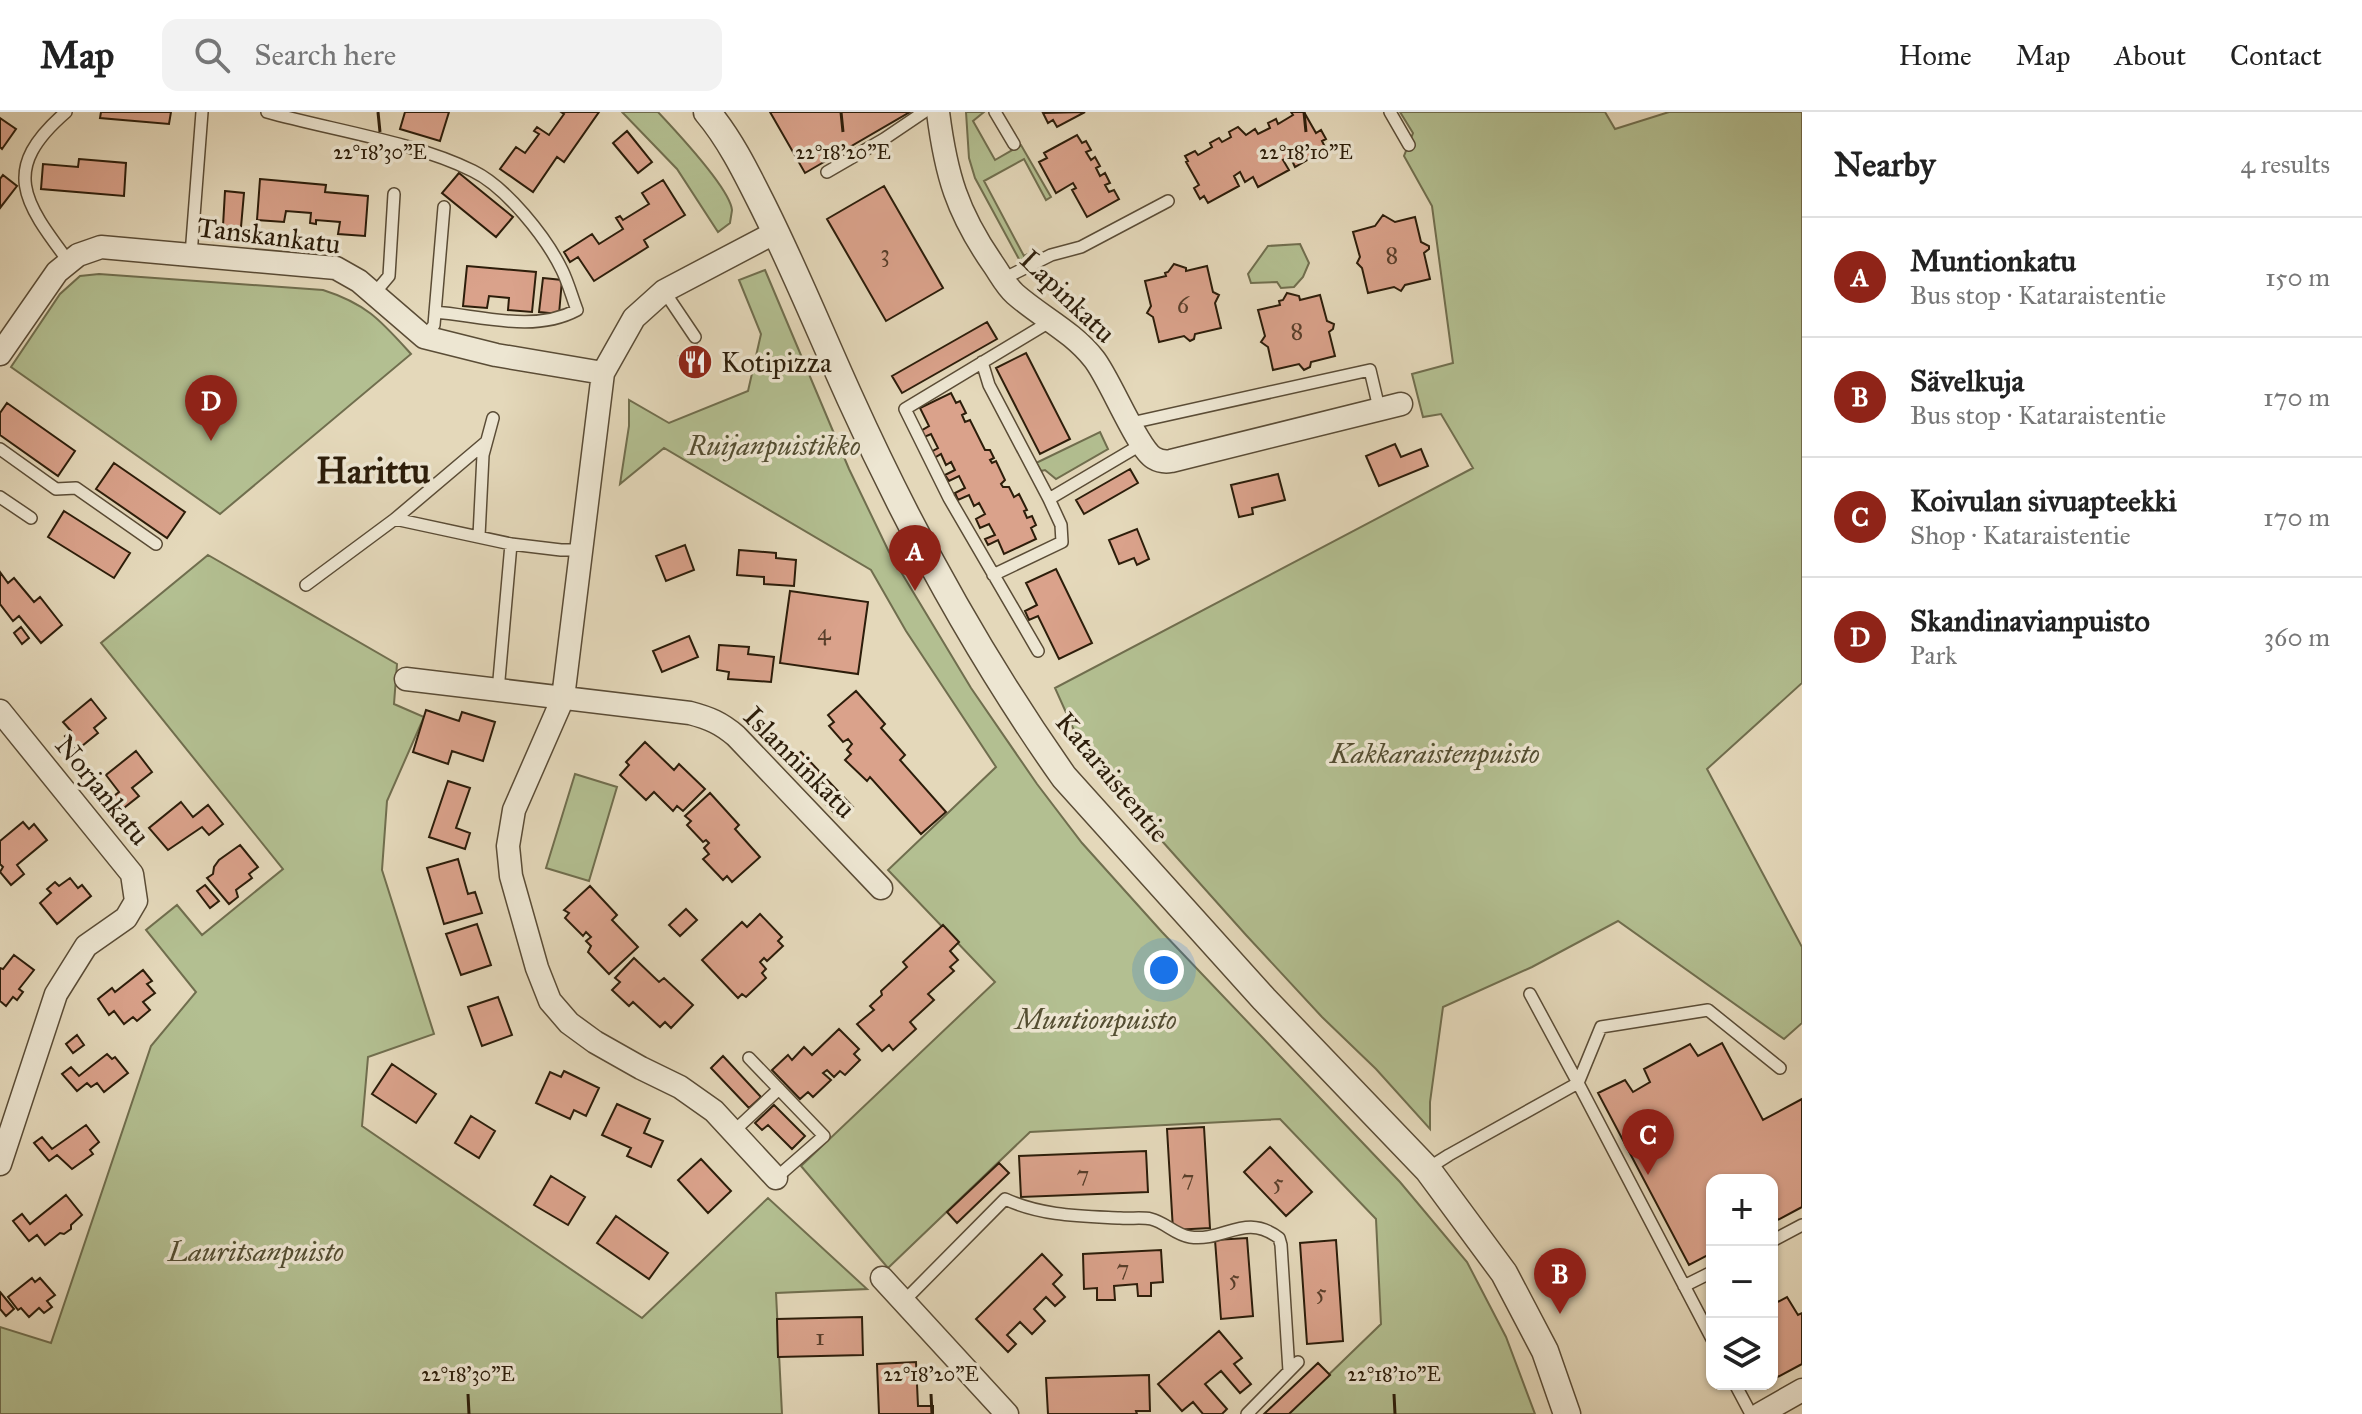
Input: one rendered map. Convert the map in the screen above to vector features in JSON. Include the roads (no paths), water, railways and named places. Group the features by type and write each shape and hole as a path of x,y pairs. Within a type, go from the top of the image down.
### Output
{"street":[{"name":"Kataraistentie","path":"707,112 745,170 776,232 887,481 964,624 1037,739 1064,777 1264,999 1428,1170 1504,1273 1545,1351 1567,1414"},
{"name":"Lapinkatu","path":"938,112 944,163 963,215 1012,291 1069,332 1095,360 1142,444"},
{"path":"776,232 664,291 634,318 603,373 563,698 514,810 508,846 511,876 550,1001 569,1023 629,1062 680,1087 714,1111 776,1178"},
{"name":"Tanskankatu","path":"0,354 57,272 78,255 101,247 336,268 359,281 424,337 496,355 603,373"},
{"path":"1142,444 1153,457 1171,461 1390,406"},
{"name":"Islanninkatu","path":"406,679 690,713 723,724 881,888"},
{"name":"Norjankatu","path":"0,711 132,874 136,901 126,918 86,946 56,994 0,1164"},
{"path":"882,1278 1007,1414"},
{"path":"1760,1414 1802,1390"}],"lane":[{"path":"66,112 35,143 22,168 28,201 69,262"},
{"path":"191,255 202,112"},
{"path":"267,112 416,150 476,172 501,191 550,248 577,310 559,320 535,324 435,312"},
{"path":"827,172 924,112"},
{"path":"995,112 1014,144"},
{"path":"1390,112 1409,145"},
{"path":"373,295 389,276 394,194"},
{"path":"1003,279 1051,255 1081,247 1168,201"},
{"path":"424,337 434,325 444,207"},
{"path":"664,291 695,337"},
{"path":"1038,651 949,498 905,409 1052,321"},
{"path":"982,362 989,385 1061,525 1062,542 993,575"},
{"path":"1131,423 1370,370 1390,406"},
{"path":"479,536 483,455 493,418"},
{"path":"306,585 395,519 486,442"},
{"path":"1049,499 1142,444"},
{"path":"0,449 56,489 76,488 156,544"},
{"path":"0,497 31,518"},
{"path":"395,519 511,544 581,550"},
{"path":"498,691 511,544"},
{"path":"1530,994 1706,1328"},
{"path":"1428,1170 1578,1083 1601,1027 1708,1010 1780,1068"},
{"path":"749,1058 824,1136 776,1178"},
{"path":"733,1132 779,1089"},
{"path":"903,1302 1005,1199 1025,1208 1059,1215 1153,1219 1174,1233 1189,1237 1212,1236 1244,1227 1260,1228 1279,1238 1281,1245 1294,1366 1247,1414"},
{"path":"1778,1238 1802,1225"},
{"path":"1684,1286 1706,1275"},
{"path":"1738,1390 1751,1414"}],"place":[{"name":"Kotipizza","path":"695,362"},
{"name":"Skandinavianpuisto","path":"211,441"},
{"name":"Muntionkatu","path":"915,591"},
{"name":"Koivulan sivuapteekki","path":"1648,1175"},
{"name":"Sävelkuja","path":"1560,1314"}],"district":[{"name":"Harittu","path":"373,470"}],"park label":[{"name":"Ruijanpuistikko","path":"774,445"},
{"name":"Kakkaraistenpuisto","path":"1435,753"},
{"name":"Muntionpuisto","path":"1096,1019"},
{"name":"Lauritsanpuisto","path":"256,1251"}]}
